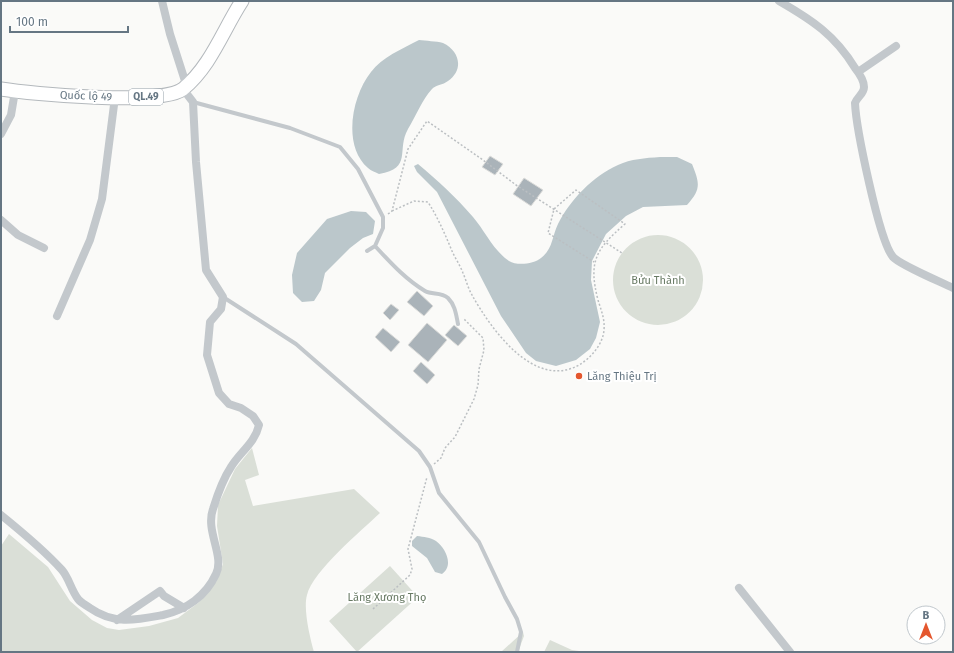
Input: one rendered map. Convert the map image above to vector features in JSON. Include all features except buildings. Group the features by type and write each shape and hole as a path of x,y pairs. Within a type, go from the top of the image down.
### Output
{"highway":[{"name":"Quốc lộ 49","path":"1,90 56,96 162,97 184,87 209,60 242,1"}],"street":[{"path":"1,515 46,553 63,572 79,600 98,614 116,621 171,613 184,608 204,593 217,573 218,556 210,526 212,510 231,467 257,436 259,425 253,416 241,408 229,404 219,392 207,354 210,322 221,309 223,297 206,270 198,186 193,102 184,87 162,1"},
{"path":"779,1 804,15 831,37 844,49 858,72 864,89 856,100 856,112 861,145 884,239 893,257 953,288"},
{"path":"858,72 896,46"},
{"path":"1,134 11,115 15,92"},
{"path":"57,316 90,240 102,199 115,97"},
{"path":"1,220 18,235 44,248"},
{"path":"739,588 790,652"},
{"path":"116,621 160,591 164,596 184,608"}],"lane":[{"path":"193,102 290,128 340,147 358,169 383,218 384,228 375,246 367,251"},
{"path":"375,246 395,268 421,289 429,293 440,294 447,297 456,312 458,324"},
{"path":"223,297 296,344 419,451 430,467 439,493 479,542 505,598 517,619 521,632 517,652"}],"path":[{"path":"392,211 408,149 427,121 483,160 516,186 622,254"},
{"path":"383,218 392,211 414,201 428,202 438,218 471,293 481,311 522,358 553,372 573,368 588,360 600,344 604,330 603,315 598,299 594,262 604,242 624,224 576,190 554,210 548,233 594,262"},
{"path":"373,609 410,575 412,569 408,549 430,467 441,458 466,419 478,385 479,369 484,350 483,338 456,312"}],"green space":[{"name":"Bửu Thành","path":"658,235 675,239 690,248 699,263 703,280 699,297 690,312 675,321 658,325 641,321 626,312 617,297 613,280 617,263 626,248 641,239"},
{"path":"252,448 259,475 245,480 253,506 354,489 380,513 328,563 311,585 306,601 306,615 314,652 1,652 1,546 9,534 48,567 70,601 92,620 107,628 119,630 149,626 178,618 198,603 216,582 223,564 217,526 218,505 235,469"},
{"name":"Lăng Xương Thọ","path":"390,566 418,597 357,652 329,621"},
{"path":"523,632 524,636 518,652 501,652"},
{"path":"550,640 572,650 586,652 544,652"}],"shaded area":[{"path":"419,40 440,42 449,46 456,56 458,66 453,77 433,88 425,98 408,129 403,144 400,163 390,171 379,174 368,168 360,158 355,147 353,120 355,107 364,82 371,72 381,62 393,54"},
{"path":"660,157 677,157 692,164 698,182 695,195 687,205 643,207 626,216 606,234 592,261 591,280 600,322 596,338 590,349 576,360 556,366 536,361 526,353 501,316 437,192 417,172 414,166 418,164 453,196 473,217 503,257 512,263 521,264 534,262 548,251 558,224 569,206 591,182 600,175 628,161"},
{"path":"351,211 366,212 375,221 373,234 363,238 350,248 325,273 321,290 314,301 302,302 293,293 292,275 297,253 327,219"},
{"path":"417,536 427,537 434,540 443,548 447,557 448,566 446,571 442,574 435,572 427,558 412,546 412,541"}],"place":[{"name":"Lăng Thiệu Trị","path":"579,376"}]}
